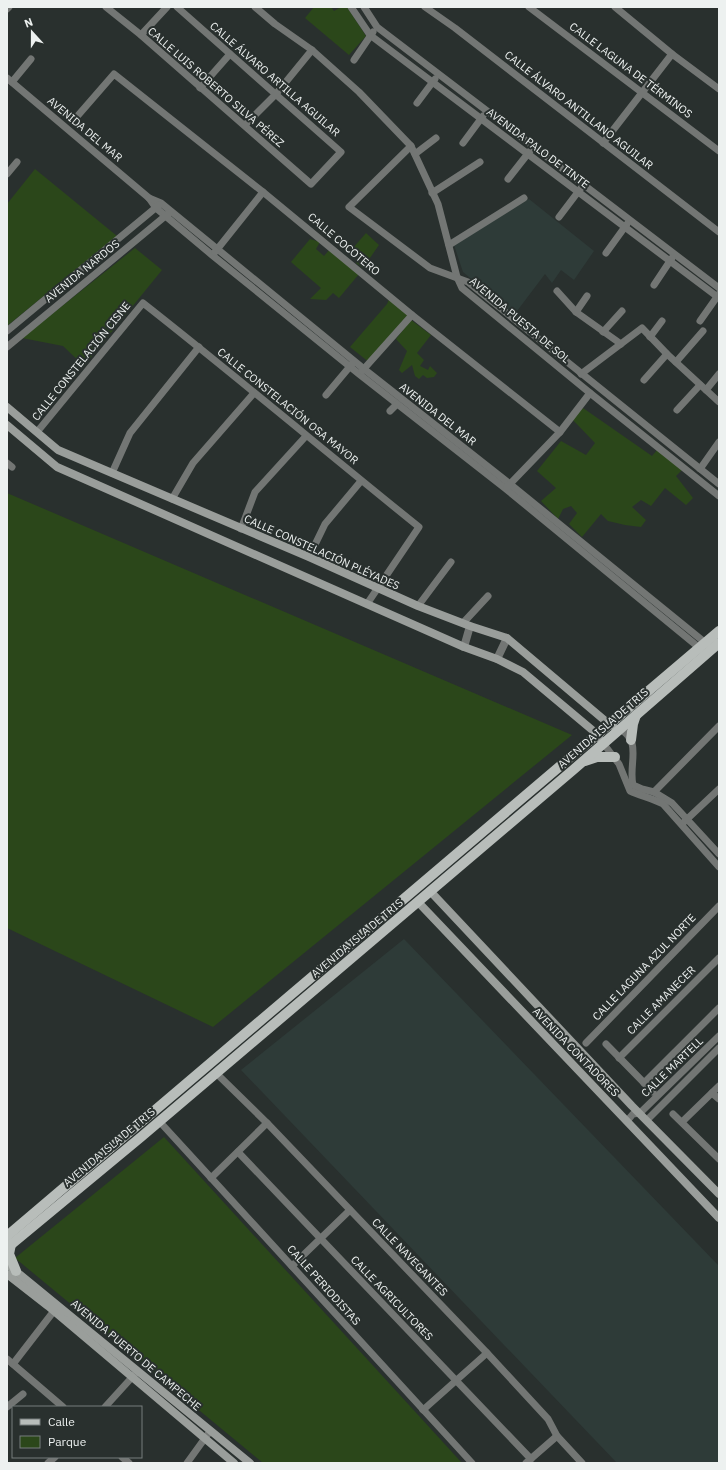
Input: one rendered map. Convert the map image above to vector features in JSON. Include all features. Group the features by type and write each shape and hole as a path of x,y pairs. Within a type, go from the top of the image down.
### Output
{"main road":[{"name":"CALLE CONSTELACIÓN PLÉYADES","path":"7,407 58,450 309,557 418,606 466,625 507,638 609,724 619,729"},
{"path":"7,425 57,467 464,647 497,659 524,672 600,739"},
{"name":"AVENIDA ISLA DE TRIS","path":"8,1242 600,739 619,729 636,715 708,647 719,631"},
{"name":"AVENIDA ISLA DE TRIS","path":"8,1242 160,1121 418,902 582,762 600,739 609,724 708,647"},
{"path":"631,740 632,724 636,715"},
{"path":"582,762 597,757 615,757"},
{"name":"AVENIDA CONTADORES","path":"430,891 640,1114 719,1194"},
{"name":"AVENIDA CONTADORES","path":"418,902 719,1218"},
{"path":"8,1242 12,1272"},
{"name":"AVENIDA PUERTO DE CAMPECHE","path":"7,1264 12,1272 138,1371 250,1463"},
{"name":"AVENIDA PUERTO DE CAMPECHE","path":"56,1308 132,1377 234,1463"}],"street":[{"name":"CALLE LUIS ROBERTO SILVA PÉREZ","path":"106,7 141,35 311,184"},
{"path":"141,35 167,7"},
{"name":"CALLE ÁLVARO ARTILLA AGUILAR","path":"177,7 341,152 311,184"},
{"path":"255,7 275,24 312,50 359,92 411,146 438,204 457,277"},
{"name":"AVENIDA PALO DE TINTE","path":"351,7 370,35 718,296"},
{"name":"AVENIDA PALO DE TINTE","path":"364,7 377,26 719,288"},
{"name":"CALLE ÁLVARO ANTILLANO AGUILAR","path":"426,7 719,232"},
{"name":"CALLE LAGUNA DE TÉRMINOS","path":"530,7 719,151"},
{"path":"615,7 672,54 719,88"},
{"path":"354,60 377,26"},
{"path":"245,125 276,94 312,50"},
{"path":"200,88 230,54"},
{"path":"603,143 672,54"},
{"path":"9,80 31,58"},
{"name":"CALLE COCOTERO","path":"74,120 114,74 264,192 412,315 560,432"},
{"path":"417,103 438,74"},
{"name":"AVENIDA DEL MAR","path":"9,80 168,214 352,364 508,486 708,647"},
{"path":"463,143 487,111"},
{"path":"414,154 436,138"},
{"path":"411,146 349,207 430,268 457,277"},
{"path":"508,180 534,147"},
{"path":"7,174 17,162"},
{"path":"432,193 480,162"},
{"path":"559,217 583,184"},
{"path":"214,252 264,192"},
{"path":"449,245 524,198"},
{"name":"AVENIDA NARDOS","path":"7,331 158,205"},
{"name":"AVENIDA NARDOS","path":"7,347 168,214"},
{"path":"606,253 630,220"},
{"path":"654,285 675,254"},
{"name":"AVENIDA PUESTA DE SOL","path":"457,277 468,282 496,304 719,484"},
{"name":"AVENIDA PUESTA DE SOL","path":"457,277 462,288 719,496"},
{"path":"557,291 576,312 621,344"},
{"path":"576,312 587,296"},
{"path":"700,321 718,296"},
{"name":"CALLE CONSTELACIÓN OSA MAYOR","path":"142,303 199,347 419,527 377,588"},
{"name":"CALLE CONSTELACIÓN CISNE","path":"37,432 142,303"},
{"path":"490,311 496,304"},
{"path":"603,332 622,311"},
{"path":"362,372 412,315"},
{"path":"650,337 662,321"},
{"path":"582,374 642,328 667,354 719,402"},
{"path":"676,362 703,331"},
{"path":"531,344 536,336"},
{"path":"112,473 130,433 199,347"},
{"path":"644,380 667,354"},
{"path":"326,395 352,364"},
{"path":"564,372 571,365"},
{"name":"AVENIDA DEL MAR","path":"362,372 397,404 508,486"},
{"path":"676,410 719,374"},
{"path":"172,498 193,463 254,393"},
{"path":"508,486 560,432 590,393"},
{"path":"390,411 397,404"},
{"path":"241,529 255,492 306,436"},
{"path":"700,469 719,442"},
{"path":"50,461 58,450"},
{"path":"309,557 325,524 362,481"},
{"path":"418,606 451,562"},
{"path":"367,604 377,588"},
{"path":"464,647 466,625 488,596"},
{"path":"497,659 507,638"},
{"path":"654,792 719,726"},
{"path":"619,729 626,732 631,740 634,755 632,778 633,784 642,789 654,792 672,803 719,867"},
{"path":"600,739 615,757 630,790 663,804 685,822 718,852 711,858"},
{"path":"685,822 719,789"},
{"name":"CALLE LAGUNA AZUL NORTE","path":"586,1043 719,906"},
{"name":"CALLE AMANECER","path":"620,1058 719,958"},
{"path":"644,1083 719,1008"},
{"name":"CALLE MARTELL","path":"627,1121 633,1114 640,1114 719,1036"},
{"path":"606,1044 654,1092"},
{"name":"CALLE MARTELL","path":"647,1120 719,1048"},
{"path":"706,1049 713,1055"},
{"name":"CALLE NAVEGANTES","path":"216,1073 267,1123 487,1353 548,1419 557,1436 582,1463"},
{"path":"682,1122 719,1086"},
{"path":"712,1093 719,1099"},
{"path":"673,1114 719,1158"},
{"name":"CALLE PERIODISTAS","path":"160,1121 472,1463"},
{"path":"211,1178 267,1123"},
{"name":"CALLE AGRICULTORES","path":"238,1152 456,1381 529,1461"},
{"path":"292,1266 350,1210"},
{"path":"13,1364 56,1308"},
{"path":"423,1410 487,1353"},
{"path":"7,1359 62,1406"},
{"path":"107,1406 138,1371"},
{"path":"7,1407 23,1394"},
{"path":"187,1463 211,1431"},
{"path":"529,1461 557,1436"}],"shaded area":[{"path":"529,199 594,251 574,280 561,270 552,283 545,274 514,315 463,272 454,245"},
{"path":"404,939 719,1266 719,1463 617,1463 241,1070"}],"green space":[{"path":"314,7 331,7 334,11 341,7 347,7 366,36 349,55 305,18"},
{"path":"35,169 117,236 7,326 7,204"},
{"path":"366,233 379,245 363,268 356,263 361,255 353,248"},
{"path":"310,239 320,242 316,249 324,256 330,249 359,274 339,298 333,293 326,300 310,299 321,288 291,262"},
{"path":"135,248 162,270 84,366 63,346 22,338"},
{"path":"390,297 412,315 370,363 350,347 387,304"},
{"path":"411,320 431,335 417,353 424,360 420,366 428,370 430,366 437,373 434,377 427,378 423,375 419,379 415,376 412,365 402,373 399,370 407,351 396,339"},
{"path":"583,408 652,456 657,450 683,469 676,476 693,498 686,505 665,488 651,506 641,500 632,507 646,520 641,527 608,521 601,514 582,537 569,524 577,513 571,506 563,509 558,519 541,501 556,488 537,471 561,441 586,455 595,443 572,419"},
{"path":"7,493 572,735 213,1027 7,928"},
{"path":"164,1137 462,1463 263,1463 15,1258"}]}
